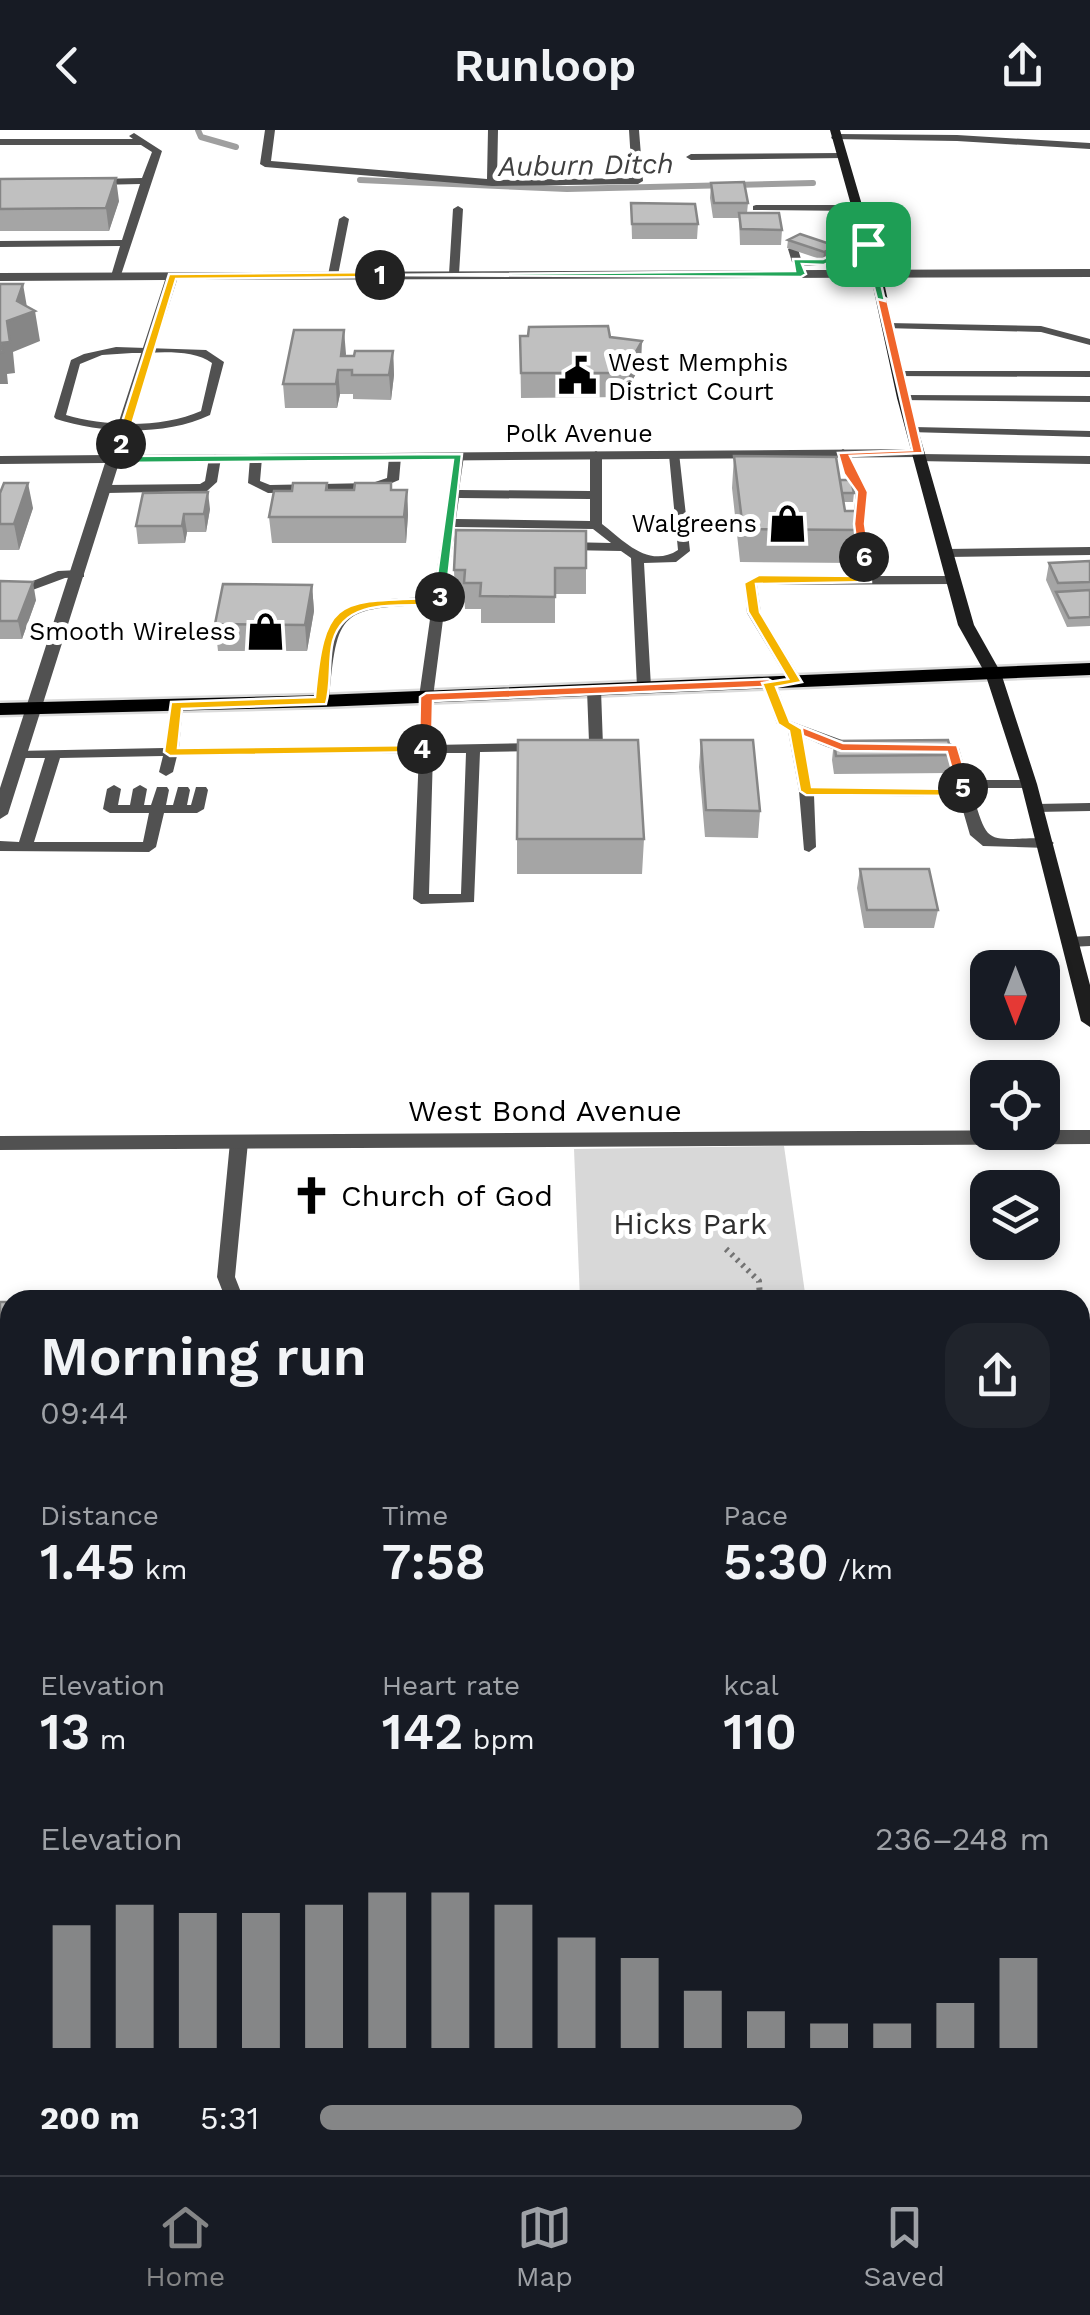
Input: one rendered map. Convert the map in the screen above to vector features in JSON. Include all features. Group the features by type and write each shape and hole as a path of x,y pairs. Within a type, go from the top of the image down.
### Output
{"main road":[{"path":"0,709 322,701 1090,669"}],"street":[{"path":"270,130 265,164 492,183 638,182 634,130"},
{"path":"492,130 492,183"},
{"path":"1090,146 967,134 836,133 966,625 993,673 1030,784 1090,1021"},
{"path":"0,277 454,274 797,262 876,273 1090,273"},
{"path":"0,814 80,574 172,276"},
{"name":"Polk Avenue","path":"0,460 844,453 919,456"},
{"name":"West Bond Avenue","path":"0,1144 1090,1136"}],"lane":[{"path":"116,276 157,151 132,136 132,130"},
{"path":"0,142 143,142"},
{"path":"692,157 842,156"},
{"path":"91,182 146,182"},
{"path":"756,208 857,208"},
{"path":"454,274 458,209"},
{"path":"333,275 344,219"},
{"path":"797,262 824,262 839,255 832,229 863,229"},
{"path":"0,244 127,243"},
{"path":"797,262 810,248 868,244"},
{"path":"888,326 1041,329 1090,342"},
{"path":"1063,334 1090,334"},
{"path":"93,353 206,353 215,357 218,362 206,413 190,422 128,423 78,423 60,417 75,362 93,353"},
{"path":"898,374 1090,374"},
{"path":"903,398 1090,399"},
{"path":"912,430 1090,434"},
{"path":"844,453 861,525 867,580"},
{"path":"752,454 756,473"},
{"path":"596,455 596,525"},
{"path":"450,523 596,525 638,559 672,559 684,551 675,455"},
{"path":"458,456 450,523 454,545 439,601 426,697 420,899 470,898 473,748"},
{"path":"919,456 1090,460"},
{"path":"256,458 254,483 268,489 373,488 393,480 395,457"},
{"path":"106,489 203,488 211,482 215,458"},
{"path":"454,494 594,495"},
{"path":"842,508 861,525"},
{"path":"544,546 624,546"},
{"path":"947,553 1090,551"},
{"path":"638,559 644,687"},
{"path":"0,598 63,574 80,574"},
{"path":"796,682 754,612 750,583 759,579 955,580"},
{"path":"322,701 326,644 334,622 353,609 374,603 439,601"},
{"path":"768,683 784,724 841,747 861,746"},
{"path":"21,754 596,746 594,690"},
{"path":"166,772 176,705"},
{"path":"796,729 806,791 809,847"},
{"path":"921,746 952,748 977,835 988,843 1047,843"},
{"path":"186,772 189,752"},
{"path":"204,772 208,752"},
{"path":"119,772 123,753"},
{"path":"144,771 148,753"},
{"path":"25,846 54,754"},
{"path":"806,791 1030,784"},
{"path":"114,790 110,809 198,809 201,790"},
{"path":"136,809 140,790"},
{"path":"0,846 149,847 162,790"},
{"path":"179,809 183,790"},
{"path":"1036,808 1090,807"},
{"path":"1070,942 1090,941"},
{"path":"231,1290 226,1277 240,1142"}],"path":[{"path":"726,1248 759,1280 760,1290"}],"green space":[{"name":"Hicks Park","path":"784,1146 805,1290 580,1290 574,1149"}],"building":[{"path":"116,178 106,208 0,209 0,179"},
{"path":"744,182 748,203 714,203 711,183"},
{"path":"631,203 695,204 698,224 632,224"},
{"path":"739,213 779,213 782,230 741,229"},
{"path":"800,234 836,246 824,252 788,240"},
{"path":"0,284 23,284 17,301 35,311 7,321 10,342 1,343 0,353"},
{"path":"608,326 610,337 642,341 629,364 629,373 521,373 520,336 528,336 529,327"},
{"path":"294,330 344,330 341,356 354,356 355,351 393,351 389,375 352,375 352,370 338,370 336,384 283,384"},
{"path":"734,456 836,457 845,511 855,511 858,530 743,529"},
{"path":"840,480 851,480 854,493 842,493"},
{"path":"4,483 28,483 14,524 0,524 0,493"},
{"path":"293,483 327,483 326,490 354,490 355,483 391,483 391,490 407,490 404,517 269,517 274,491 292,491"},
{"path":"208,492 204,514 184,514 182,526 136,526 143,493"},
{"path":"456,530 586,531 586,568 555,568 555,597 480,596 481,583 464,583 465,570 454,570"},
{"path":"1090,561 1090,582 1058,583 1049,563"},
{"path":"0,581 33,582 18,621 0,621"},
{"path":"223,584 312,585 305,625 215,624"},
{"path":"1090,590 1090,617 1069,618 1056,592"},
{"path":"518,740 638,740 644,839 517,839"},
{"path":"701,740 753,740 760,811 706,810"},
{"path":"948,740 952,755 836,756 834,741"},
{"path":"860,869 929,869 938,910 867,910"}],"waterway":[{"name":"Auburn Ditch","path":"198,130 201,137 236,147"},
{"name":"Auburn Ditch","path":"360,180 567,189 813,183"}],"place":[{"name":"West Memphis District Court","path":"578,376"},
{"name":"Walgreens","path":"787,523"},
{"name":"Smooth Wireless","path":"266,631"},
{"name":"Church of God","path":"311,1195"}],"route":[{"path":"868,244 835,244 839,255 824,262 797,262 801,274 172,276 116,460 458,456 439,601 374,603 353,609 334,622 326,644 322,701 176,705 170,752 426,749 426,697 768,683 784,724 841,747 952,748 965,793 806,791 796,729 784,724 768,683 796,682 754,612 750,583 759,579 867,580 859,524 862,492 850,474 844,453 918,453 868,244"}]}
